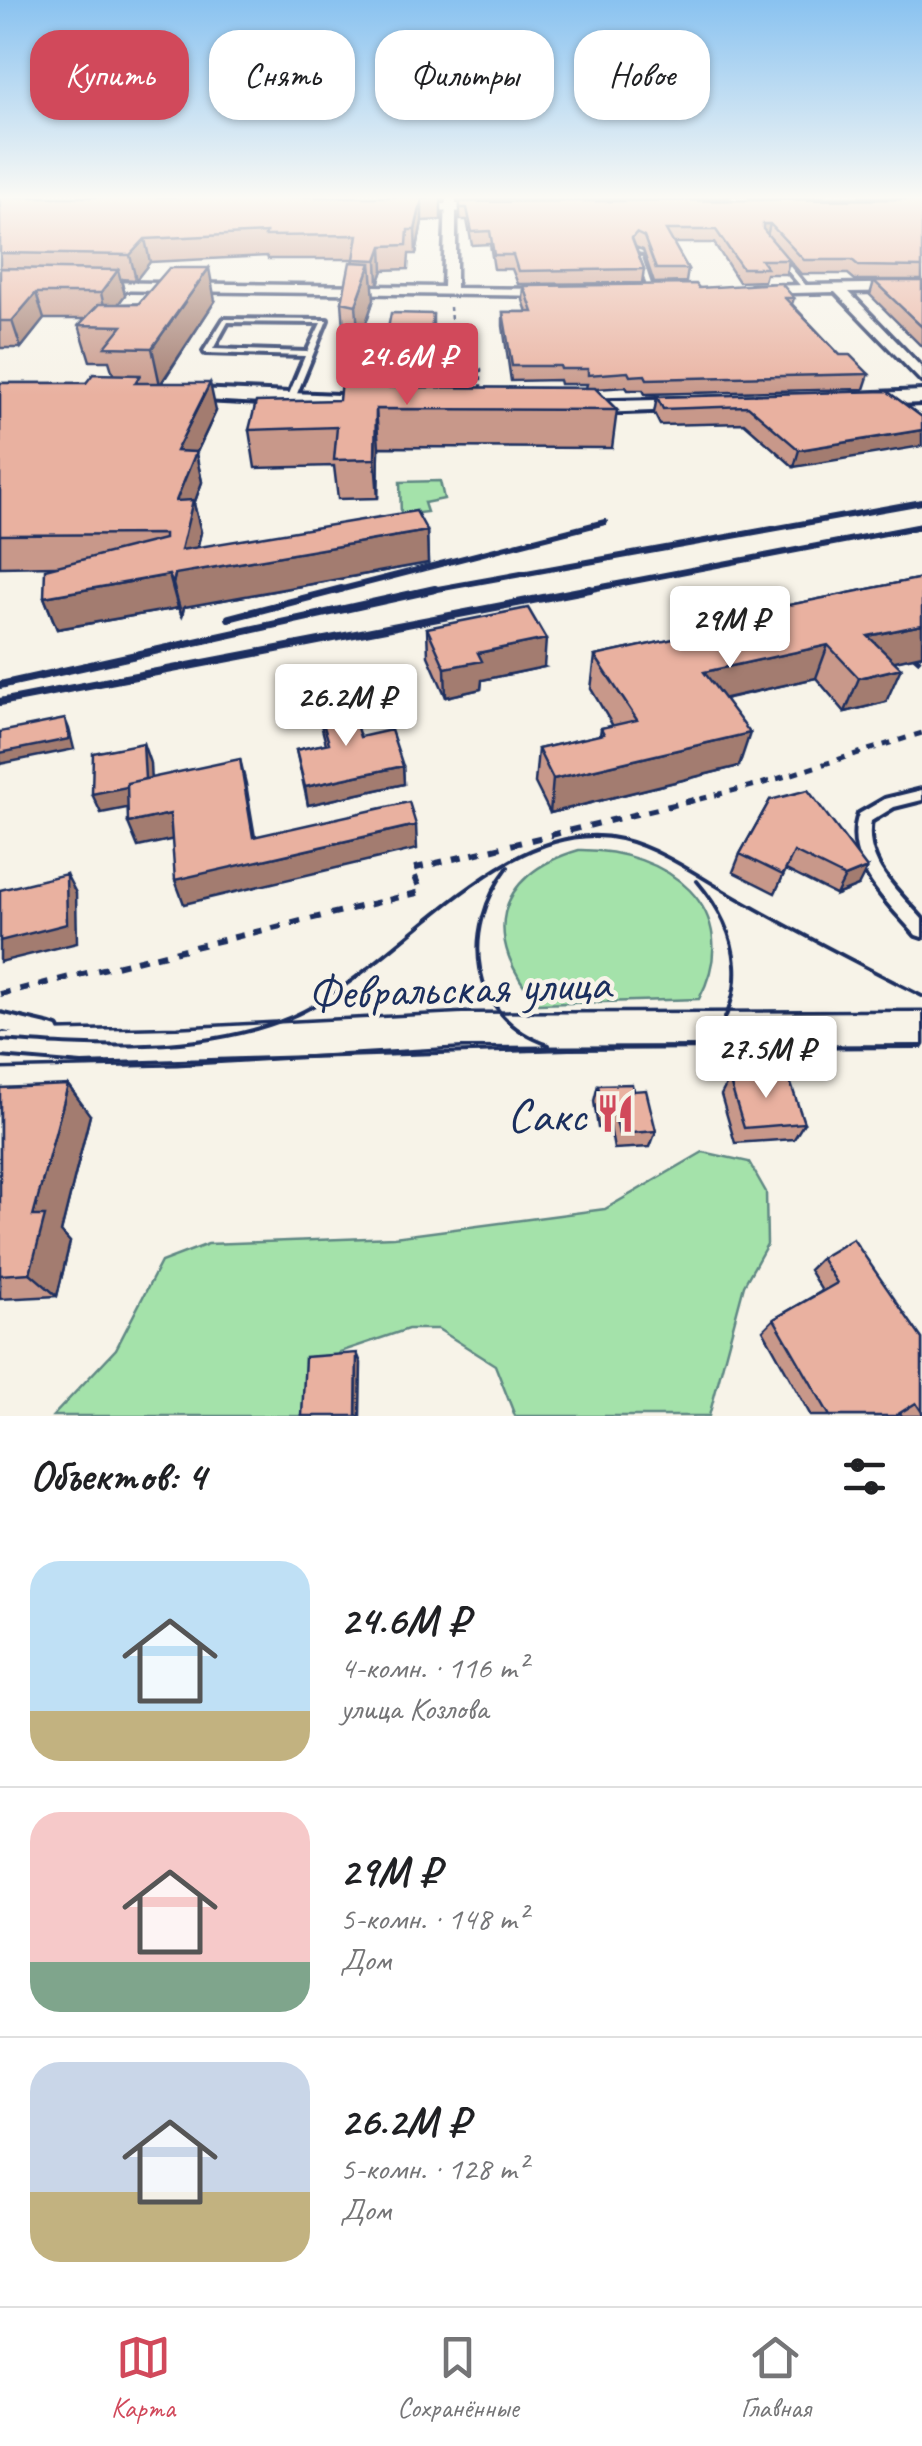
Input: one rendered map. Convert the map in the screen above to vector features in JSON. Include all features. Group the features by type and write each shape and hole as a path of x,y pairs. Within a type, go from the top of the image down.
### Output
{"street":[{"path":"449,263 449,294"},
{"path":"73,286 582,293"},
{"path":"729,290 922,287"},
{"path":"839,289 922,377"},
{"path":"635,292 672,291"},
{"path":"148,393 386,404"},
{"path":"824,401 922,398"},
{"path":"558,408 725,404"},
{"name":"Февральская улица","path":"0,1050 177,1046 462,1030 922,1028"}],"lane":[{"path":"641,263 652,292"},
{"path":"784,263 806,289"},
{"path":"290,399 326,321 226,320 208,350 310,354"},
{"path":"922,796 890,802 864,818 860,832 865,860 922,930"},
{"path":"0,1022 42,1033 177,1046"}],"path":[{"path":"449,294 452,335 480,369 482,388"},
{"path":"914,656 922,663"},
{"path":"0,994 421,892 412,869 764,783 871,746 922,734"}],"green space":[{"path":"440,481 444,499 424,503 427,512 401,515 400,482"},
{"path":"579,850 611,852 641,860 668,873 690,890 705,912 713,937 711,966 699,999 538,1004 509,956 505,912 513,893 528,875"},
{"path":"703,1152 749,1162 766,1192 767,1244 744,1285 709,1416 515,1416 495,1365 438,1329 408,1329 340,1352 321,1387 316,1416 53,1416 116,1349 161,1262 208,1244 394,1237 605,1209"}],"building":[{"path":"350,263 371,263 356,305 342,302"},
{"path":"516,263 642,263 644,269 518,271"},
{"path":"654,263 685,263 688,269 656,269"},
{"path":"739,263 763,263 767,268 742,268"},
{"path":"856,263 922,263 922,267"},
{"path":"0,268 118,270 101,293 36,293 12,321 0,321"},
{"path":"169,268 209,268 152,348 105,347 122,326 79,325 99,304 138,304"},
{"path":"874,281 922,281 922,327"},
{"path":"781,283 794,298 785,298 840,355 850,355 869,374 647,379 645,375 630,376 628,372 588,375 588,369 512,366 503,312 533,312 524,286 696,284 699,288"},
{"path":"391,313 433,314 428,359 387,359 384,349"},
{"path":"93,374 140,375 135,383 210,383 176,451 196,452 176,501 193,500 181,550 416,511 427,531 175,574 173,584 169,575 44,597 45,569 164,539 164,534 0,535 0,383 86,383"},
{"path":"346,375 377,377 377,387 595,388 617,410 376,409 375,459 334,460 337,427 249,430 256,402 339,400 341,380"},
{"path":"887,391 922,417 922,430 799,450 748,406 663,409 657,397"},
{"path":"922,578 922,625 868,636 901,668 859,678 828,645 704,672 750,733 553,779 538,749 604,734 601,728 637,720 595,656 697,634 691,625"},
{"path":"528,608 546,639 478,653 482,661 445,668 427,628"},
{"path":"347,697 360,737 391,730 403,766 305,787 296,750 329,743 317,703"},
{"path":"65,719 69,739 0,753 0,732"},
{"path":"143,743 145,779 92,794 93,753"},
{"path":"240,759 253,837 409,802 416,825 175,880 170,814 128,823 127,783"},
{"path":"808,790 867,868 845,877 794,852 783,875 740,854 770,800"},
{"path":"66,874 67,924 0,941 0,890"},
{"path":"788,1075 804,1123 744,1128 729,1079"},
{"path":"632,1084 633,1091 646,1090 656,1131 619,1134 614,1111 603,1112 598,1085"},
{"path":"68,1085 33,1216 45,1216 30,1273 0,1275 0,1088"},
{"path":"853,1239 922,1339 922,1412 916,1403 895,1416 830,1416 774,1319 837,1283 821,1258"},
{"path":"357,1353 356,1416 302,1416 305,1357"}],"tram line":[{"path":"0,1040 147,1045 257,1029 291,1017 330,996 492,872 534,849 577,837 621,839 652,850 922,996"},
{"path":"508,867 483,917 480,969 488,993 502,1015 522,1032 549,1045"},
{"path":"697,881 724,922 735,965 729,1008 705,1048"},
{"path":"705,1048 922,1047"},
{"path":"0,1057 82,1064 705,1048"}],"railway":[{"path":"423,592 922,502"},
{"path":"331,592 605,522"},
{"path":"576,592 922,526"},
{"path":"229,618 341,589"},
{"path":"423,592 435,589"},
{"path":"0,702 590,589"},
{"path":"0,685 423,592"}],"place":[{"name":"Сакс","path":"616,1114"}]}
